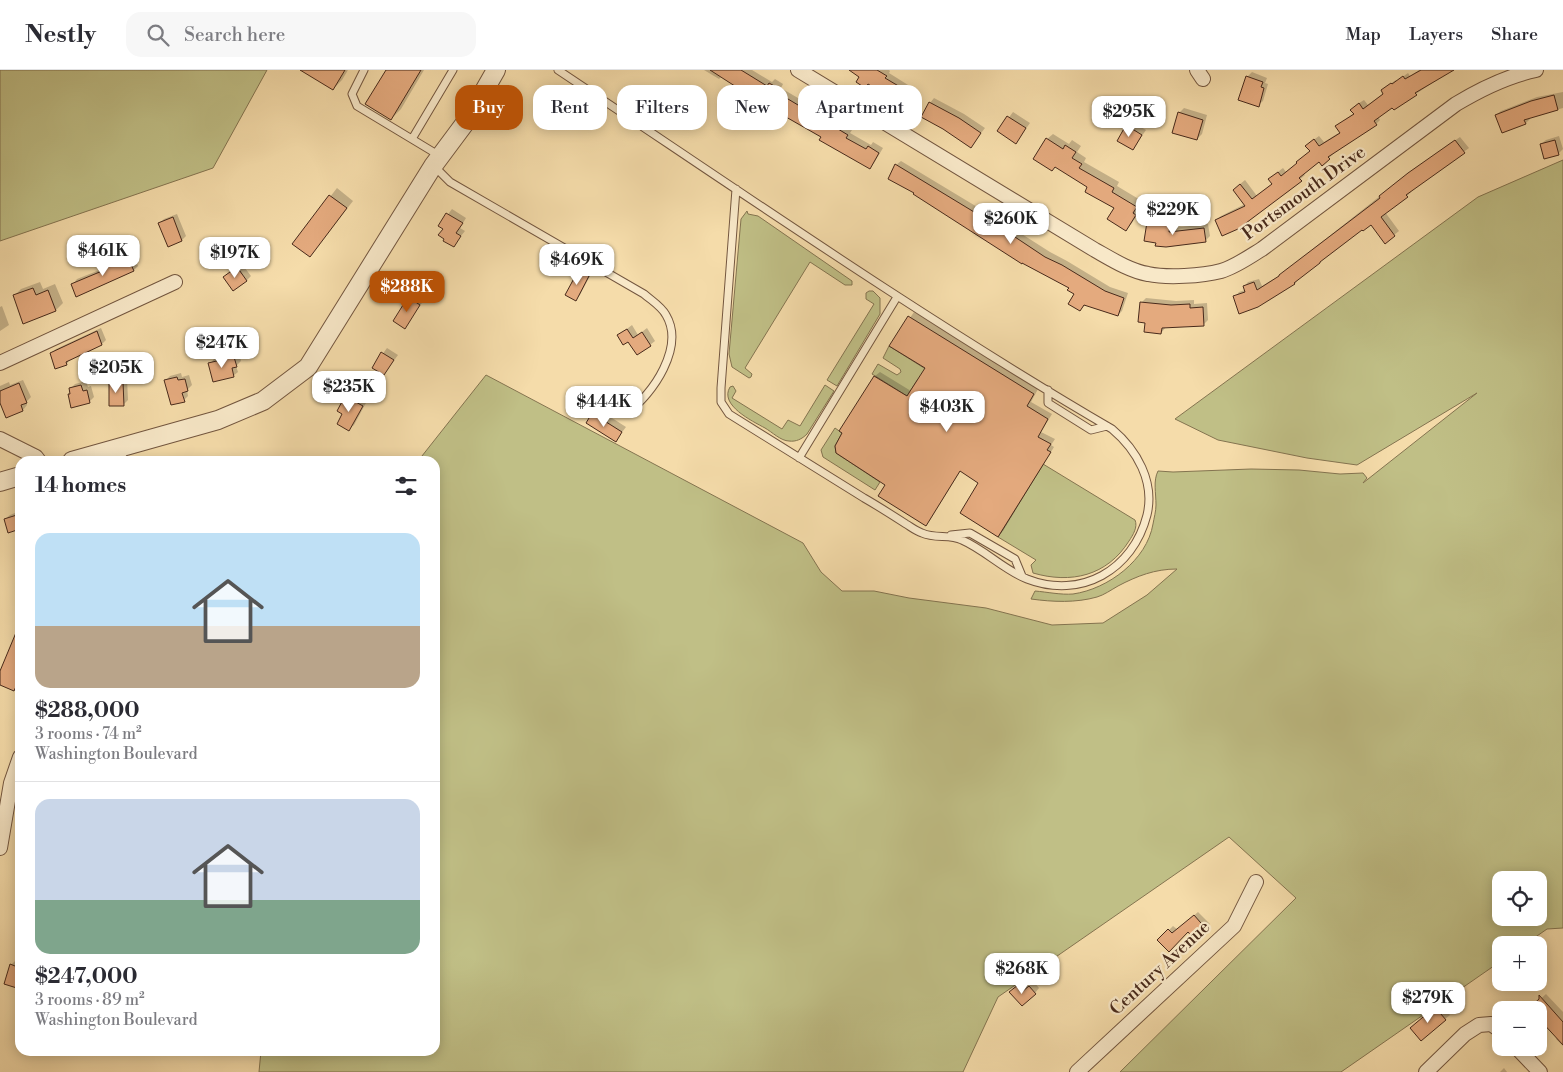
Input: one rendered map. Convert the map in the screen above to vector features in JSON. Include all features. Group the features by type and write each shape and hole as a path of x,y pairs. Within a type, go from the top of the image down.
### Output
{"street":[{"path":"117,455 218,420 263,401 308,367 437,161 468,119 496,70"},
{"name":"Portsmouth Drive","path":"798,70 1095,250 1147,274 1170,276 1221,271 1241,261 1262,249 1456,104 1477,91 1536,70"},
{"path":"0,363 175,282"},
{"path":"0,439 34,456"},
{"path":"0,482 15,478"},
{"path":"0,848 11,783 15,772"},
{"name":"Century Avenue","path":"1077,1072 1234,926 1256,882"},
{"path":"1426,1072 1465,1034 1479,1025 1492,1025"},
{"path":"1525,1056 1540,1072"}],"lane":[{"path":"364,70 352,94 357,106 412,140 437,161 450,182 644,294 661,308 671,328 672,347 668,361 661,375 640,404 628,412"},
{"path":"412,140 453,70"},
{"path":"558,70 736,189 897,297 1107,426 1122,438 1138,458 1147,484 1149,499 1143,527 1130,553 1110,572 1074,585 1047,584 1022,576 962,540 922,534 729,414 721,402 721,364 736,189"},
{"path":"799,458 897,297"},
{"path":"1048,390 1048,403 1092,430 1107,426"},
{"path":"937,537 970,533 1015,559 1022,576"}],"shaded area":[{"path":"0,70 267,70 213,168 0,241"},
{"path":"1563,160 1563,928 1547,929 1537,936 1492,936 1492,967 1341,1072 1120,1072 1296,898 1229,837 998,997 963,1072 259,1072 261,1056 440,1056 440,456 422,456 486,375 803,543 821,572 842,591 874,591 909,598 986,608 1052,625 1103,623 1147,595 1177,569 1161,570 1139,576 1102,595 1089,599 1048,601 1031,599 1035,591 1073,594 1086,591 1112,579 1134,561 1143,549 1153,524 1156,507 1155,483 1158,471 1251,469 1299,470 1340,474 1363,473 1367,478 1363,483 1477,393 1357,465 1307,458 1218,440 1175,419 1478,197"},
{"path":"747,211 748,214 758,216 852,281 852,285 845,285 810,262 745,368 752,374 749,378 732,367 729,354 741,219"},
{"path":"873,291 880,298 880,314 837,386 827,380 874,304 866,299 866,293"},
{"path":"889,346 932,373 926,384 918,379 907,396 872,374 878,364 897,375 901,372 900,369 883,358"},
{"path":"825,385 834,391 807,434 801,439 794,441 783,440 745,417 733,406 728,394 730,387 733,386 736,391 732,398 782,429 788,420 800,426"},
{"path":"835,428 842,433 835,446 836,453 880,482 875,490 823,457 821,450"},
{"path":"1043,464 1135,520 1135,528 1129,541 1120,553 1099,569 1087,574 1061,578 1033,573 1031,565 1036,560 998,537"}],"building":[{"path":"300,70 345,70 333,90"},
{"path":"386,70 421,70 391,120 365,104"},
{"path":"710,70 741,70 765,85 733,85"},
{"path":"849,70 877,70 887,76 885,78 897,85 860,85 856,82 859,77"},
{"path":"1421,70 1454,70 1415,93 1417,95 1394,110 1392,108 1374,121 1377,125 1328,157 1330,159 1322,166 1319,162 1299,178 1302,181 1238,229 1222,236 1215,220 1245,206 1233,190 1240,184 1252,199 1272,184 1268,179 1278,172 1281,176 1310,151 1305,146 1314,139 1319,146 1340,133 1335,126 1354,114 1350,110 1359,103 1363,109 1383,94 1381,90 1391,83 1403,76 1405,79"},
{"path":"1246,76 1263,82 1261,87 1264,88 1259,107 1238,100"},
{"path":"1554,95 1558,110 1524,120 1526,124 1502,133 1495,115 1531,101"},
{"path":"788,99 798,105 798,124 788,118"},
{"path":"929,102 959,118 981,133 971,148 922,118"},
{"path":"1178,112 1203,120 1197,140 1172,133"},
{"path":"1007,116 1026,128 1016,144 997,131"},
{"path":"1126,125 1142,135 1133,150 1117,141"},
{"path":"809,130 840,130 848,135 846,138 866,149 868,146 879,153 870,169 819,140 821,137"},
{"path":"1046,138 1063,149 1065,145 1076,152 1072,158 1082,164 1079,168 1114,188 1112,192 1137,207 1133,213 1136,215 1126,231 1107,219 1114,208 1085,192 1087,187 1055,167 1052,171 1033,159"},
{"path":"1455,140 1465,153 1406,195 1408,197 1381,217 1395,236 1385,244 1371,225 1320,262 1295,284 1258,307 1239,314 1233,296 1245,292 1243,286 1254,282 1257,290 1279,276 1380,198 1379,196 1408,173"},
{"path":"1555,140 1559,155 1544,159 1540,144"},
{"path":"895,164 1045,257 1105,291 1124,298 1118,316 1084,305 1080,311 1068,304 1074,294 1067,290 1069,288 1022,264 914,193 888,179"},
{"path":"329,195 347,208 310,257 292,244"},
{"path":"446,213 463,223 456,233 461,236 454,247 443,241 444,239 438,235 443,229 438,226"},
{"path":"173,217 182,241 168,247 158,223"},
{"path":"1147,222 1170,226 1169,232 1204,228 1206,242 1166,247 1155,246 1156,243 1144,241"},
{"path":"127,256 134,271 76,297 71,284 102,271 101,268"},
{"path":"237,267 247,281 233,291 223,277"},
{"path":"578,271 589,276 576,301 565,295"},
{"path":"33,288 36,295 48,290 56,311 23,324 13,295"},
{"path":"408,297 420,305 405,329 393,321"},
{"path":"1140,302 1171,305 1190,304 1190,308 1203,307 1204,326 1162,328 1161,334 1144,332 1145,323 1138,322"},
{"path":"908,316 1034,394 1027,406 1048,419 1038,437 1051,444 1047,450 1051,452 998,537 960,513 978,483 960,471 926,526 878,496 885,485 836,453 835,446 842,433 839,431 874,376 907,396 925,368 889,346"},
{"path":"627,329 633,338 642,332 651,346 637,355 628,342 623,345 617,335"},
{"path":"97,331 102,345 66,362 67,365 55,369 50,353"},
{"path":"381,352 394,360 384,375 372,368"},
{"path":"234,357 237,367 232,368 234,377 213,382 208,363"},
{"path":"177,377 178,380 185,379 188,391 182,393 185,402 171,405 164,380"},
{"path":"109,382 123,382 124,406 109,406"},
{"path":"19,383 27,403 21,405 23,411 6,418 0,403 0,391"},
{"path":"81,385 83,391 87,390 90,403 71,408 68,394 70,394 69,388"},
{"path":"345,396 363,406 349,431 337,424 342,414 337,411"},
{"path":"592,413 622,432 616,442 586,423"},
{"path":"15,516 15,531 8,533 4,519"},
{"path":"15,635 14,691 0,685 0,671"},
{"path":"1194,915 1207,930 1195,940 1188,932 1169,952 1157,940 1168,929 1172,933"},
{"path":"10,964 15,966 15,987 4,984"},
{"path":"1018,985 1023,991 1029,986 1036,994 1022,1006 1009,992"},
{"path":"1539,995 1544,1001 1537,1001"},
{"path":"1547,1004 1563,1022 1563,1045 1547,1028"},
{"path":"1435,1007 1446,1020 1421,1041 1410,1028"}]}
